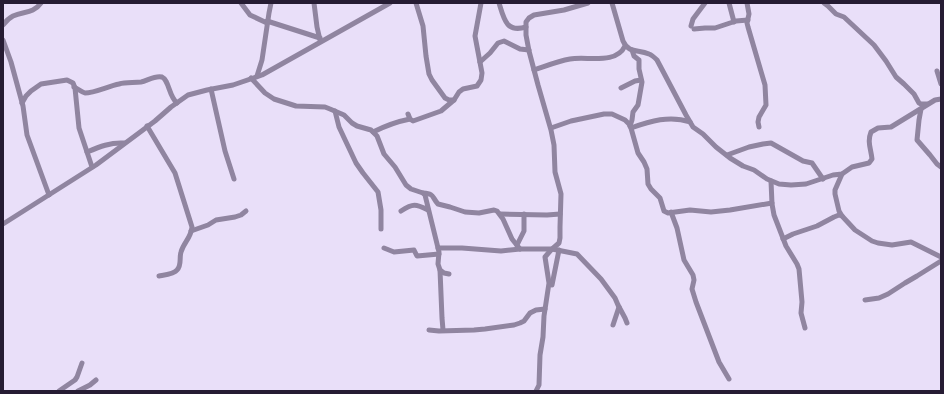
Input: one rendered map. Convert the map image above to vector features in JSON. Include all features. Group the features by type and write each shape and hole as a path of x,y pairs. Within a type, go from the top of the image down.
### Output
{"street":[{"path":"3,25 13,16 32,11 41,3"},
{"path":"241,3 250,15 320,40"},
{"path":"254,78 262,60 271,3"},
{"path":"314,3 320,40"},
{"path":"3,224 92,167 188,95 232,85 254,78 283,63 320,40 390,3"},
{"path":"416,3 423,26 429,74 445,98 454,100"},
{"path":"373,132 389,124 409,117 412,121 415,121 441,111 454,100 463,89 474,87 480,83 482,73 475,36 481,3"},
{"path":"499,3 505,21 510,27 519,29 526,27"},
{"path":"536,391 539,386 540,355 549,283 546,257 559,243 561,194 555,172 554,145 551,128 529,50 526,27 528,19 534,15 564,10 588,3"},
{"path":"612,3 625,46 632,50 653,56 657,60 695,129 703,134 727,156 743,166 754,170 770,181 779,184 806,184 822,178 842,174 852,167 868,163 871,161 872,157 869,149 871,132 878,128 891,127 927,104 941,99"},
{"path":"705,3 696,15 692,27 715,28 734,22 748,20"},
{"path":"729,3 734,22"},
{"path":"747,3 749,14 748,26 765,85 766,105 759,117 759,127"},
{"path":"824,3 836,14 844,17 874,45 896,77 914,94 921,104 927,104"},
{"path":"3,40 11,62 22,103 27,135 48,195"},
{"path":"480,62 498,43 504,41 520,49 529,50"},
{"path":"534,70 570,59 605,58 613,56 623,51 625,46"},
{"path":"630,127 633,112 638,105 642,82 639,69 639,60 634,56 632,50"},
{"path":"937,71 941,84"},
{"path":"74,87 85,93 119,84 142,82 159,76 166,80 172,98 177,103"},
{"path":"254,78 265,93 274,99 296,106 325,107 344,115 354,124 371,130 377,136 384,154 395,167 406,185 411,189 423,193 430,193 434,196 438,204 450,206 465,212 479,213 494,210 497,211 518,247"},
{"path":"22,103 26,96 41,84 67,80 73,83 79,128 92,167"},
{"path":"621,88 635,81 641,80"},
{"path":"211,89 225,152 234,179"},
{"path":"921,108 918,120 917,140 941,168"},
{"path":"335,111 339,127 356,163 362,173 378,192 381,210 381,228"},
{"path":"551,128 571,121 604,114 612,114 625,120 630,127 638,153 644,162 648,184 660,198 664,210 668,213 690,210 711,212 772,203"},
{"path":"630,127 664,119 690,122"},
{"path":"148,126 175,173 192,227 191,236 183,245 178,270 159,276"},
{"path":"87,152 110,144 124,143"},
{"path":"727,156 749,147 771,144 803,161 812,163 822,178"},
{"path":"842,174 835,190 835,194 839,211 855,230 878,244 892,245 912,242 941,257"},
{"path":"770,181 774,215 783,239 799,268 802,302 801,313 805,328"},
{"path":"423,193 426,197 438,251 443,330"},
{"path":"401,211 408,206 415,205 419,205 428,210"},
{"path":"192,231 208,225 216,220 241,215 246,211"},
{"path":"671,212 677,228 684,260 693,275 694,283 692,289 696,302 719,362 729,379"},
{"path":"500,214 560,214"},
{"path":"518,247 524,230 524,214"},
{"path":"783,239 817,226 839,215 842,216"},
{"path":"384,248 394,252 414,250 417,256 438,251 462,248 501,251 518,247 552,249 577,254 601,279 615,298 627,323"},
{"path":"547,301 550,294 559,250"},
{"path":"865,300 879,298 888,294 941,261"},
{"path":"440,270 449,274"},
{"path":"613,325 619,307"},
{"path":"429,330 485,329 514,325 524,321 530,313 536,310 545,309"},
{"path":"58,391 75,380 82,363"},
{"path":"78,391 96,380"}]}
